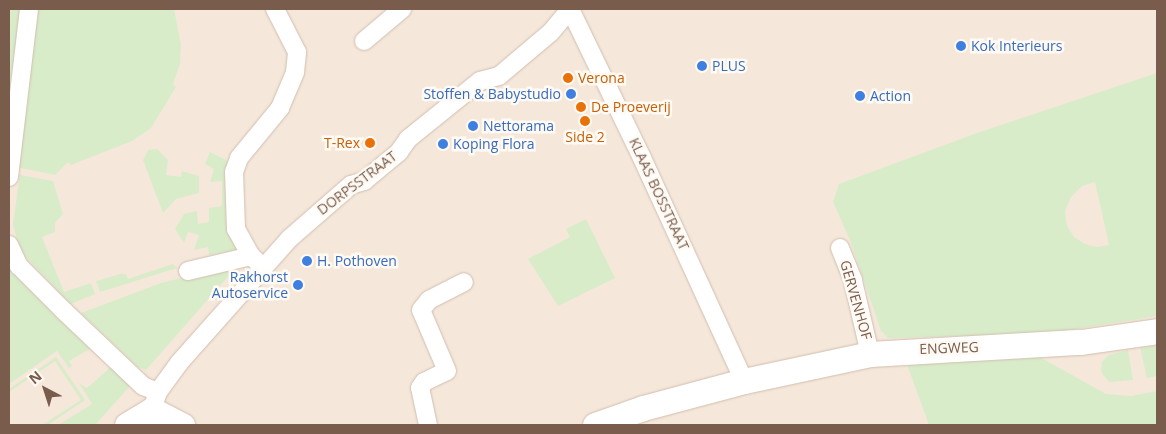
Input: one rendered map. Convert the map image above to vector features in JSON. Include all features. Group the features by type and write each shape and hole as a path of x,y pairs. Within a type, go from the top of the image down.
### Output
{"street":[{"path":"9,177 29,9"},
{"path":"188,271 257,261 236,229 234,172 238,158 269,125 284,100 295,72 297,52 276,9"},
{"path":"364,41 402,9"},
{"name":"DORPSSTRAAT","path":"127,425 155,401 179,363 257,261 351,185 364,181 400,152 408,139 480,80 498,76 551,32 570,9"},
{"name":"KLAAS BOSSTRAAT","path":"570,9 642,158 744,381"},
{"path":"9,245 19,266 143,386 155,401 182,425"},
{"name":"GERVENHOF","path":"840,248 853,281 870,354"},
{"path":"428,425 420,388 424,382 447,371 421,310 429,300 464,282"},
{"name":"ENGWEG","path":"599,424 643,408 744,381 870,354 1081,342 1157,331"}],"shaded area":[{"path":"9,9 1157,9 1157,425 9,425"}],"green space":[{"path":"9,9 20,9 9,115"},
{"path":"34,9 174,9 181,45 180,64 173,84 176,87 151,128 132,141 71,165 68,162 55,175 16,167"},
{"path":"1157,73 1157,316 1050,333 888,338 881,331 850,240 833,202 839,184 977,133","holes":["1095,182 1109,245 1097,247 1085,244 1074,237 1067,226 1065,211 1071,197 1082,186"]},
{"path":"157,149 168,160 166,175 181,177 182,171 199,176 199,193 176,199 163,213 143,160 148,150"},
{"path":"210,152 228,161 226,226 236,250 209,255 208,247 194,250 199,235 188,232 184,243 175,229 184,214 197,211 198,224 209,222 209,208 222,206 222,181 210,182 214,169 205,164"},
{"path":"20,175 53,181 63,214 55,223 55,232 42,237 64,292 91,283 95,294 71,304 20,251 13,224"},
{"path":"586,219 615,278 558,306 528,259 570,237 566,229"},
{"path":"9,264 93,347 69,361 72,366 69,368 57,351 9,384"},
{"path":"173,264 177,268 100,292 96,281 120,274 126,274 128,279"},
{"path":"239,264 146,370 138,367 81,313 161,283"},
{"path":"1157,345 1157,376 1147,378 1140,348"},
{"path":"1128,350 1133,380 1109,382 1101,372 1102,362 1109,355"},
{"path":"1038,356 1106,394 1131,396 1157,391 1157,425 929,425 906,362"},
{"path":"56,357 85,400 48,425 42,425 81,400 55,361 9,392 9,389"},
{"path":"112,366 131,385 95,425 58,425 92,404 79,383 87,388"}],"place":[{"name":"Kok Interieurs","path":"961,46"},
{"name":"PLUS","path":"702,66"},
{"name":"Verona","path":"568,78"},
{"name":"Stoffen & Babystudio","path":"571,94"},
{"name":"Action","path":"860,96"},
{"name":"De Proeverij","path":"581,107"},
{"name":"Side 2","path":"585,121"},
{"name":"Nettorama","path":"473,126"},
{"name":"T-Rex","path":"370,143"},
{"name":"Koping Flora","path":"443,144"},
{"name":"H. Pothoven","path":"307,261"},
{"name":"Rakhorst Autoservice","path":"298,285"}]}
